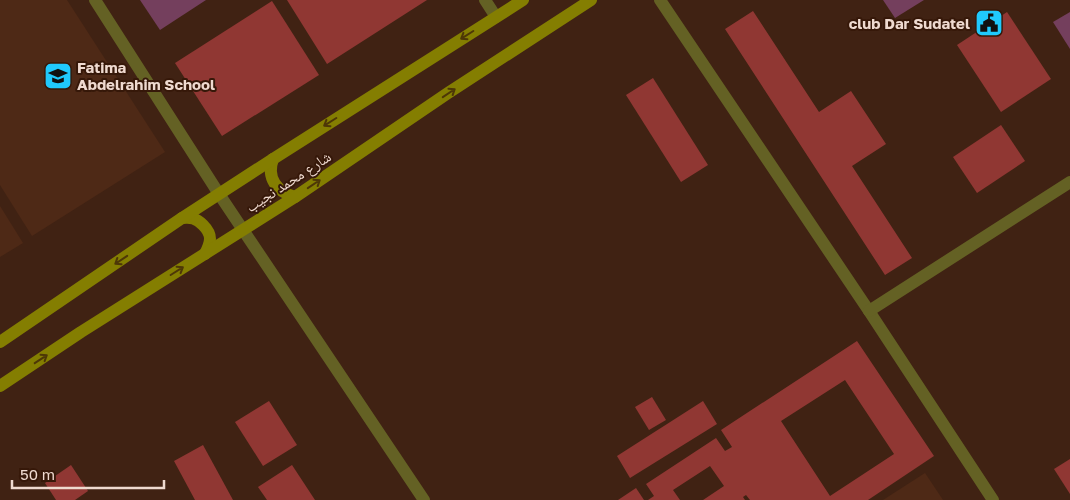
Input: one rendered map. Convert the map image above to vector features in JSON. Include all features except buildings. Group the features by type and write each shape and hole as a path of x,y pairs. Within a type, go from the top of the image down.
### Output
{"main road":[{"name":"شارع محمد نجيب","path":"0,342 272,159 523,0"},
{"name":"شارع محمد نجيب","path":"0,386 81,332 243,230 591,0"},
{"path":"272,159 270,165 274,182 282,192 295,196"},
{"path":"182,218 192,217 208,230 210,236 209,245 205,254"}],"street":[{"path":"95,0 219,194 424,500"},
{"path":"485,0 496,17"},
{"path":"660,0 869,311 993,500"},
{"path":"869,311 1070,182"}],"shaded area":[{"name":"Fatima Abdelrahim School","path":"0,0 67,0 165,152 32,236 0,185"},
{"path":"140,0 206,0 160,30"},
{"path":"883,0 924,0 895,18"},
{"path":"1070,12 1070,49 1053,22"},
{"path":"0,206 23,243 0,257"},
{"path":"925,473 943,500 883,500"}],"place":[{"name":"club Dar Sudatel","path":"989,23"},
{"name":"Fatima Abdelrahim School","path":"58,76"}]}
